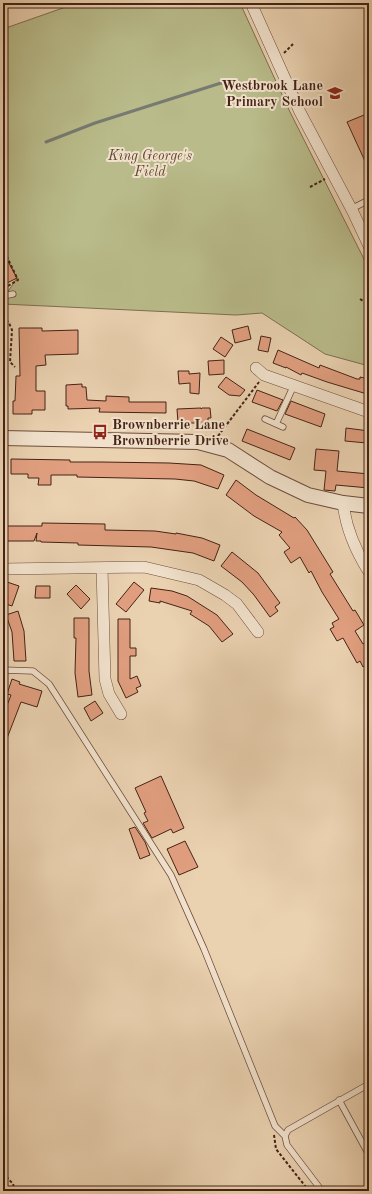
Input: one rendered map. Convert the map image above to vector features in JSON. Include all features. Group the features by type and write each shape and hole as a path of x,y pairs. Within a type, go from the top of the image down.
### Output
{"street":[{"path":"251,3 300,112 369,246"},
{"path":"260,371 369,412"},
{"path":"3,438 198,442 228,450 270,477 308,495 343,503 369,506"},
{"path":"343,503 347,527 354,545 369,572"},
{"path":"3,569 144,567 199,580 225,595 237,604 258,632"},
{"path":"102,568 105,679 110,694 121,714"}],"lane":[{"path":"351,209 369,200"},
{"path":"3,296 13,294"},
{"path":"276,424 294,385"},
{"path":"265,419 283,427"},
{"path":"3,670 33,671 49,684 171,875 204,949 275,1126 284,1136 287,1145 322,1191"},
{"path":"284,1136 288,1130 369,1084"},
{"path":"339,1100 369,1155"}],"path":[{"path":"310,187 333,175"},
{"path":"3,257 6,255 18,280 3,289"},
{"path":"360,299 369,305"},
{"path":"3,316 9,323 12,330 10,362 14,367"},
{"path":"211,446 260,371"},
{"path":"275,1126 274,1138 276,1149 309,1191"},
{"path":"3,1173 13,1184 15,1191"}],"green space":[{"name":"King George's Field","path":"77,3 240,3 290,112 369,269 369,366 325,354 262,313 236,315 3,304 3,299 17,278 5,257 3,258 3,29"}],"building":[{"path":"369,113 369,170 347,122"},
{"path":"3,252 17,278 3,285"},
{"path":"248,326 251,339 235,343 232,330"},
{"path":"19,328 42,328 42,331 78,330 78,354 45,355 46,365 36,366 36,391 45,391 45,410 32,410 32,414 13,414 16,376 20,376"},
{"path":"261,336 271,338 268,352 258,350"},
{"path":"221,337 233,345 225,357 213,349"},
{"path":"278,350 319,368 320,365 357,379 360,379 360,377 369,379 367,394 302,373 301,375 286,367 273,363"},
{"path":"224,360 224,374 209,375 208,361"},
{"path":"178,371 189,371 189,374 200,373 199,394 190,393 190,383 179,384"},
{"path":"226,377 245,390 240,396 229,395 218,387"},
{"path":"82,384 82,387 86,387 87,400 106,401 106,396 129,397 129,402 166,402 166,413 99,412 100,408 68,409 68,406 66,406 66,385"},
{"path":"257,390 283,400 277,411 252,402"},
{"path":"291,401 325,414 321,427 285,414"},
{"path":"210,408 211,418 208,418 208,425 198,426 198,423 178,423 177,409"},
{"path":"346,428 369,431 367,443 345,441"},
{"path":"247,429 295,448 290,460 242,441"},
{"path":"316,449 339,451 337,471 369,474 369,488 336,485 335,491 324,490 326,471 314,470"},
{"path":"11,459 201,465 224,475 218,489 194,481 175,479 77,477 77,475 51,475 51,485 38,485 39,478 28,478 28,474 11,474"},
{"path":"236,480 256,495 294,518 295,517 307,530 333,572 330,574 353,611 355,610 364,625 355,631 363,644 369,640 369,663 363,667 360,661 357,663 343,638 337,641 330,629 334,627 332,623 339,619 311,571 309,573 300,557 291,563 284,552 290,548 279,535 282,532 254,516 226,495"},
{"path":"42,523 105,524 105,530 176,533 202,538 220,545 214,561 193,553 151,547 78,545 78,543 41,542 36,541 37,533 34,541 5,541 5,526 42,526"},
{"path":"232,552 258,573 280,603 275,607 278,611 270,617 254,595 242,582 221,566"},
{"path":"7,582 19,586 12,606 3,603 3,595"},
{"path":"134,582 144,590 126,612 116,604"},
{"path":"76,585 90,599 81,609 67,594"},
{"path":"36,586 50,586 50,598 35,598"},
{"path":"151,588 172,591 187,596 217,615 233,634 222,642 209,626 190,614 192,611 160,601 160,603 149,601"},
{"path":"18,611 24,631 26,661 14,661 12,632 6,615"},
{"path":"74,618 89,618 89,671 92,695 78,697 75,673 76,638 74,638"},
{"path":"118,619 130,619 130,648 136,648 136,656 130,656 130,679 137,676 141,686 136,688 138,692 126,698 118,681"},
{"path":"12,679 20,682 19,684 42,691 37,707 21,702 4,746 3,716 11,695 7,694"},
{"path":"95,701 103,713 91,721 84,708"},
{"path":"161,776 184,828 173,833 171,829 152,838 143,823 148,821 144,813 146,812 135,788"},
{"path":"135,827 145,842 150,855 140,859 129,829"},
{"path":"185,841 198,867 179,875 167,849"}],"waterway":[{"path":"46,142 95,123 221,83 235,86"}],"place":[{"name":"Westbrook Lane Primary School","path":"335,93"},
{"name":"Brownberrie Lane Brownberrie Drive","path":"100,432"}]}
